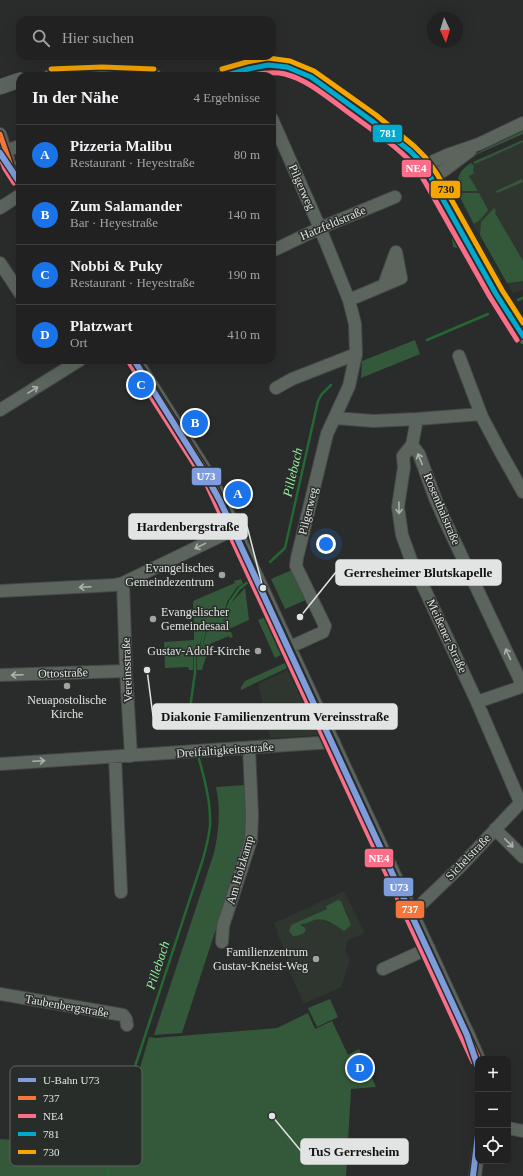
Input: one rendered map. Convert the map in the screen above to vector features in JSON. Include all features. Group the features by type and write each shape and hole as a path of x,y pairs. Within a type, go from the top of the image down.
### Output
{"main road":[{"path":"251,72 263,66 279,65 292,68 311,77 372,121 410,151 427,172 496,294 523,336"}],"street":[{"path":"427,172 446,169 478,144 523,123"},
{"name":"Pilgerweg","path":"276,128 320,228 349,300 355,324 356,354 349,386 336,418 327,434 296,566 325,626 323,632 290,647"},
{"path":"0,134 3,151 16,173"},
{"path":"3,151 16,147"},
{"name":"Hatzfeldstraße","path":"276,249 320,228 395,197"},
{"path":"0,208 16,198"},
{"path":"0,262 16,287"},
{"path":"349,300 384,285"},
{"path":"276,388 292,379 356,354"},
{"path":"459,356 481,414 523,492"},
{"path":"0,410 74,364"},
{"path":"139,364 212,480 429,948 477,1056"},
{"path":"336,418 373,421 481,414"},
{"name":"Meißener Straße","path":"417,419 412,445 404,456 404,467 398,507 402,535 411,560 522,801"},
{"name":"Rosenthalstraße","path":"412,445 419,454 446,523 520,680 520,685 518,688 477,702"},
{"path":"0,591 114,586 124,583 235,529"},
{"name":"Vereinsstraße","path":"124,583 126,671 131,756"},
{"name":"Ottostraße","path":"0,675 126,671"},
{"name":"Dreifaltigkeitsstraße","path":"0,764 334,742"},
{"name":"Am Holzkamp","path":"222,942 223,926 251,840 252,815 249,748"},
{"path":"115,757 121,892"},
{"name":"Sichelstraße","path":"412,913 461,866 522,801"},
{"path":"496,829 523,857"},
{"path":"383,969 429,948"},
{"name":"Taubenbergstraße","path":"0,994 123,1015 126,1019 127,1025"},
{"path":"511,1129 523,1131"},
{"path":"475,1176 477,1164"}],"shaded area":[{"path":"523,140 523,290 513,293 465,210 458,194 457,186 460,174 467,166"},
{"path":"290,669 320,735 271,738 258,684"},
{"path":"344,891 365,933 348,940 345,950 350,960 341,987 304,1004 285,961 289,959 277,934 278,933 274,923"}],"green space":[{"path":"523,131 523,134 473,156 456,170 453,170 461,161"},
{"path":"523,140 523,142 475,164 473,162"},
{"path":"471,163 474,166 474,173 469,176 478,191 457,191 457,182 461,171"},
{"path":"522,179 523,182 497,193 496,191"},
{"path":"458,193 479,193 488,210 481,219 474,224"},
{"path":"494,208 496,211 495,213 523,261 523,281 507,283 480,235 481,222"},
{"path":"463,213 502,281 497,279 461,214"},
{"path":"455,235 462,249 453,247 452,239"},
{"path":"415,340 420,354 361,378 362,361"},
{"path":"294,569 308,599 285,609 271,579"},
{"path":"241,579 243,584 237,587 227,602 224,615 221,619 205,628 203,631 198,648 193,653 193,670 189,670 188,667 165,668 164,642 194,640 194,626 202,627 204,625 194,623 193,601"},
{"path":"245,588 249,620 229,629 220,628 217,630 231,632 233,637 230,638 229,636 210,644 202,670 197,670 197,655 202,650 206,633 215,624 224,620 231,603"},
{"path":"265,617 283,654 275,658 258,620"},
{"path":"287,662 289,667 241,690 241,687 245,681"},
{"path":"245,785 245,840 182,1033 154,1035 214,853 219,820 216,787"},
{"path":"338,900 341,901 351,925 344,931 330,922 318,919 301,924 301,926 306,930 303,934 293,936 289,931 291,925 327,909 326,906"},
{"path":"330,999 338,1017 317,1027 308,1008"},
{"path":"308,1013 315,1029 332,1021 348,1055 359,1049 376,1087 351,1089 346,1176 0,1176 0,1139 10,1140 10,1166 142,1166 142,1066 140,1066 149,1037 155,1038 277,1028"}],"waterway":[{"name":"Pillebach","path":"518,300 523,298"},
{"name":"Pillebach","path":"427,340 488,314"},
{"name":"Pillebach","path":"270,562 285,548 318,401 321,395 331,385"},
{"name":"Pillebach","path":"189,715 195,673 195,655 201,647 205,629 220,621 225,616 230,602 239,589 248,582"},
{"name":"Pillebach","path":"135,1066 203,859 207,842 210,826 210,809 199,759"},
{"name":"Pillebach","path":"107,1176 109,1166"}],"metro line":[{"name":"U73","path":"0,153 16,177"},
{"name":"U73","path":"137,364 203,470 220,501 467,1035 475,1058"},
{"name":"U73","path":"473,1176 475,1160"}],"transit line":[{"name":"730","path":"276,59 290,61 314,71 376,115 425,157 437,174 502,290 523,323"},
{"name":"730","path":"222,69 258,60"},
{"name":"781","path":"238,72 268,65 287,67 311,77 372,121 410,151 420,161 431,178 496,294 523,336"},
{"name":"730","path":"51,69 102,67 154,69"},
{"name":"NE4","path":"276,73 285,74 302,80 317,89 389,142 415,166 490,297 517,340"},
{"name":"737","path":"0,134 11,166 16,173"},
{"name":"NE4","path":"0,156 5,169 14,183"},
{"name":"NE4","path":"130,364 206,483 473,1062"},
{"name":"737","path":"139,364 212,480 478,1056"}],"place":[{"name":"Nobbi & Puky","path":"141,385"},
{"name":"Zum Salamander","path":"195,423"},
{"name":"Pizzeria Malibu","path":"238,494"},
{"name":"Evangelisches Gemeindezentrum","path":"222,575"},
{"name":"Hardenbergstraße","path":"263,588"},
{"name":"Gerresheimer Blutskapelle","path":"300,617"},
{"name":"Evangelischer Gemeindesaal","path":"153,619"},
{"name":"Gustav-Adolf-Kirche","path":"258,651"},
{"name":"Diakonie Familienzentrum Vereinsstraße","path":"147,670"},
{"name":"Neuapostolische Kirche","path":"67,686"},
{"name":"Familienzentrum Gustav-Kneist-Weg","path":"316,959"},
{"name":"Platzwart","path":"360,1068"},
{"name":"TuS Gerresheim","path":"272,1116"}]}
